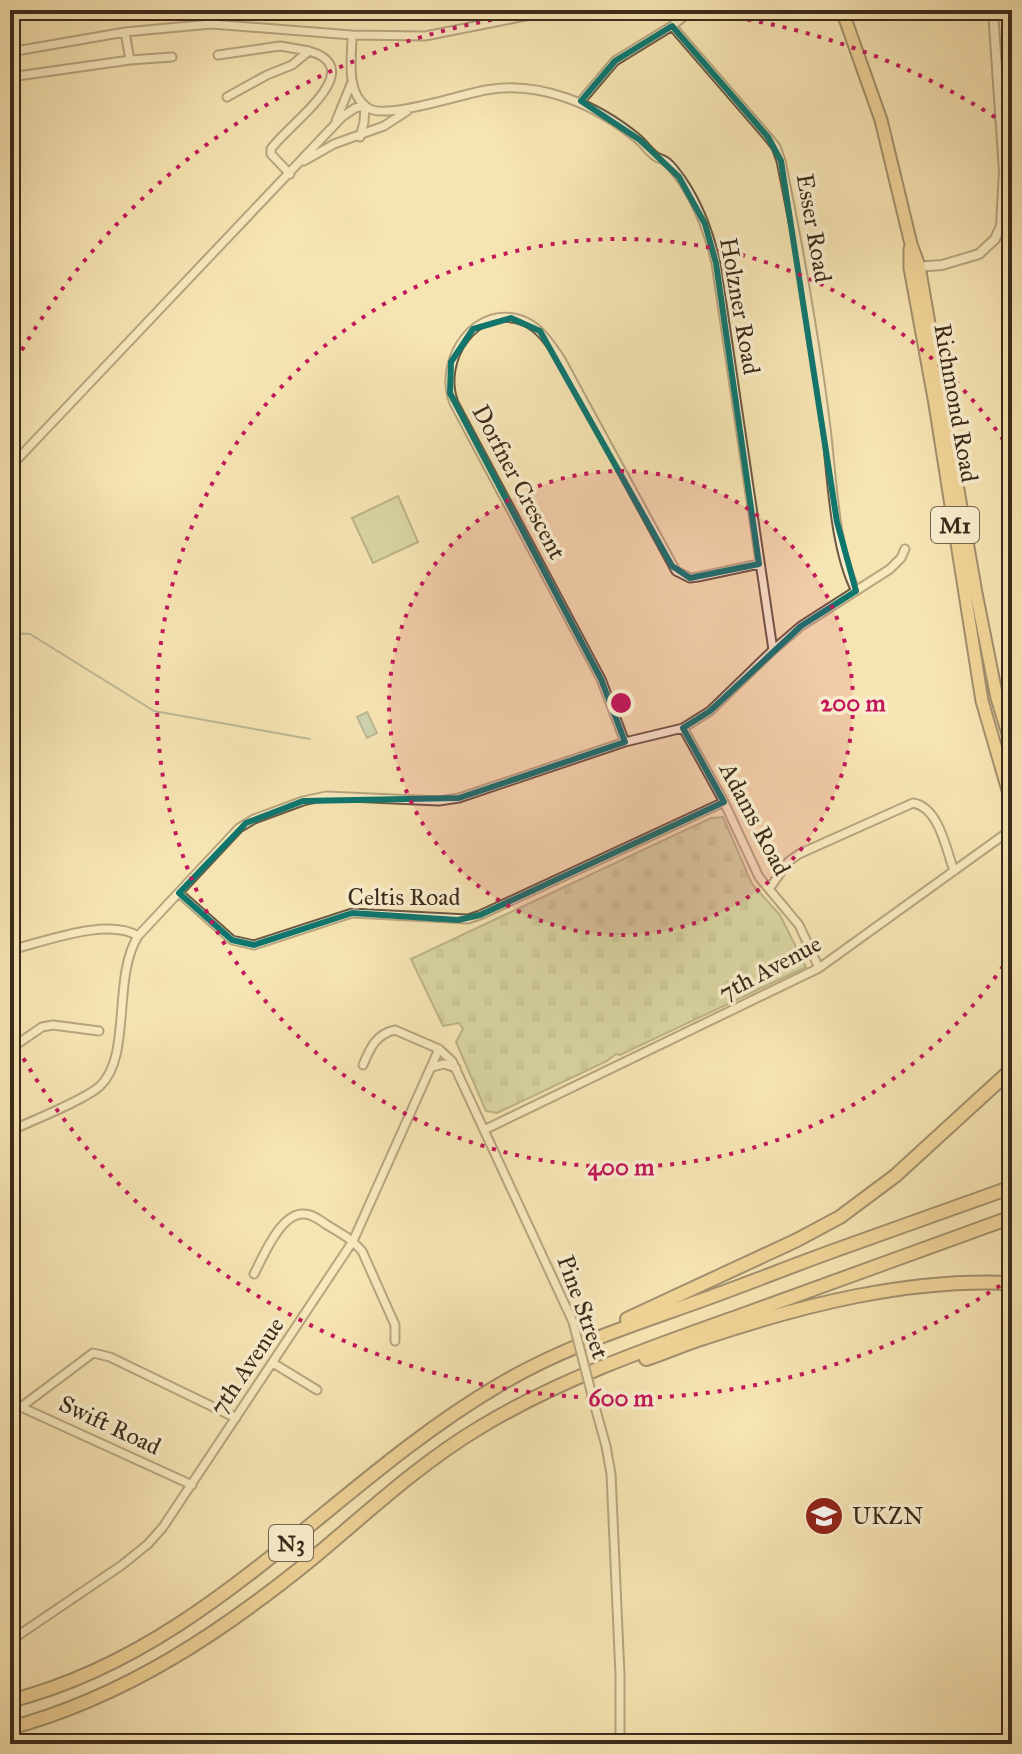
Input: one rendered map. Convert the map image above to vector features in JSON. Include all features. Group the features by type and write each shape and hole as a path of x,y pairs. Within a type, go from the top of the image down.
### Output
{"highway":[{"name":"Richmond Road","path":"842,10 881,120 911,244 982,701 1012,804"},
{"name":"Richmond Road","path":"914,267 997,698 1012,747"},
{"path":"608,1332 633,1315 840,1217 895,1176 1012,1069"},
{"name":"N3","path":"10,1701 102,1667 166,1634 244,1580 395,1455 501,1383 608,1332 1012,1187"},
{"name":"N3","path":"10,1728 106,1693 187,1651 266,1595 405,1480 455,1443 518,1405 618,1361 1012,1217"},
{"path":"618,1361 632,1363 729,1330 829,1302 936,1283 1012,1283"}],"street":[{"path":"10,52 125,32 211,24 352,35 425,36 556,10"},
{"path":"581,101 615,61 692,10"},
{"path":"914,267 966,260 979,254 995,239 1001,226 1004,171 993,10"},
{"name":"Esser Road","path":"672,26 768,137 781,161 824,411 837,522 848,571 856,591"},
{"path":"125,32 130,60"},
{"path":"352,35 352,80 356,96 365,106 360,137"},
{"path":"218,55 280,46 323,55 333,66 333,74 325,91 272,147 271,154 290,174"},
{"path":"227,97 292,65 309,51"},
{"path":"10,77 172,57"},
{"path":"331,130 352,80"},
{"name":"Holzner Road","path":"365,106 379,112 409,109 487,89 521,88 581,101 640,140 657,158 665,160 687,188 705,224 716,263 773,650"},
{"path":"10,467 331,130 355,108 365,106"},
{"path":"300,162 334,144 360,137 395,120 409,109"},
{"name":"Dorfner Crescent","path":"625,742 601,679 450,393 451,362 465,337 485,323 511,318 526,322 540,331 560,358 676,571 690,578 759,564"},
{"path":"10,1131 92,1091 106,1077 116,1056 124,976 138,936 246,823 316,797 336,795 439,801 459,798 625,742 683,728 710,711 801,626 896,564 905,549"},
{"name":"Adams Road","path":"683,728 724,802 759,877 799,925 819,968"},
{"name":"Celtis Road","path":"179,893 232,940 254,945 352,913 468,919 724,802"},
{"path":"769,889 789,861 799,854 913,803 926,808 933,816 954,871"},
{"name":"7th Avenue","path":"484,1130 819,968 1012,829"},
{"path":"10,950 102,928 121,929 138,936"},
{"path":"10,1049 42,1027 53,1025 99,1031"},
{"path":"363,1065 372,1044 391,1030 439,1049"},
{"name":"7th Avenue","path":"10,1641 148,1544 192,1485 353,1241 439,1049"},
{"name":"Pine Street","path":"439,1049 456,1068 573,1322 606,1446 611,1474 620,1744"},
{"path":"431,1068 444,1064 456,1068"},
{"path":"254,1274 274,1236 286,1221 300,1213 308,1214 353,1241 362,1251 395,1325 395,1341"},
{"path":"21,1407 93,1353 110,1357 236,1418"},
{"path":"273,1363 317,1390"},
{"name":"Swift Road","path":"10,1407 21,1407 192,1485"}],"highlighted area":[{"path":"672,26 768,137 781,161 837,522 856,591 801,626 710,711 683,728 724,802 480,915 458,920 352,913 254,945 232,940 179,893 246,823 303,801 459,798 625,742 601,679 450,393 451,362 473,329 511,318 540,331 672,566 690,578 759,564 716,263 705,224 679,177 640,140 581,101 615,61"}],"green space":[{"path":"398,496 418,542 373,563 352,518"},
{"path":"723,817 752,884 780,915 806,967 620,1055 616,1054 497,1113 486,1111 456,1042 463,1029 459,1023 443,1026 411,959 711,818"}],"shaded area":[{"path":"367,712 377,733 367,738 357,717"}],"waterway":[{"path":"10,633 30,634 154,711 310,739"}],"place":[{"name":"UKZN","path":"824,1516"}]}
